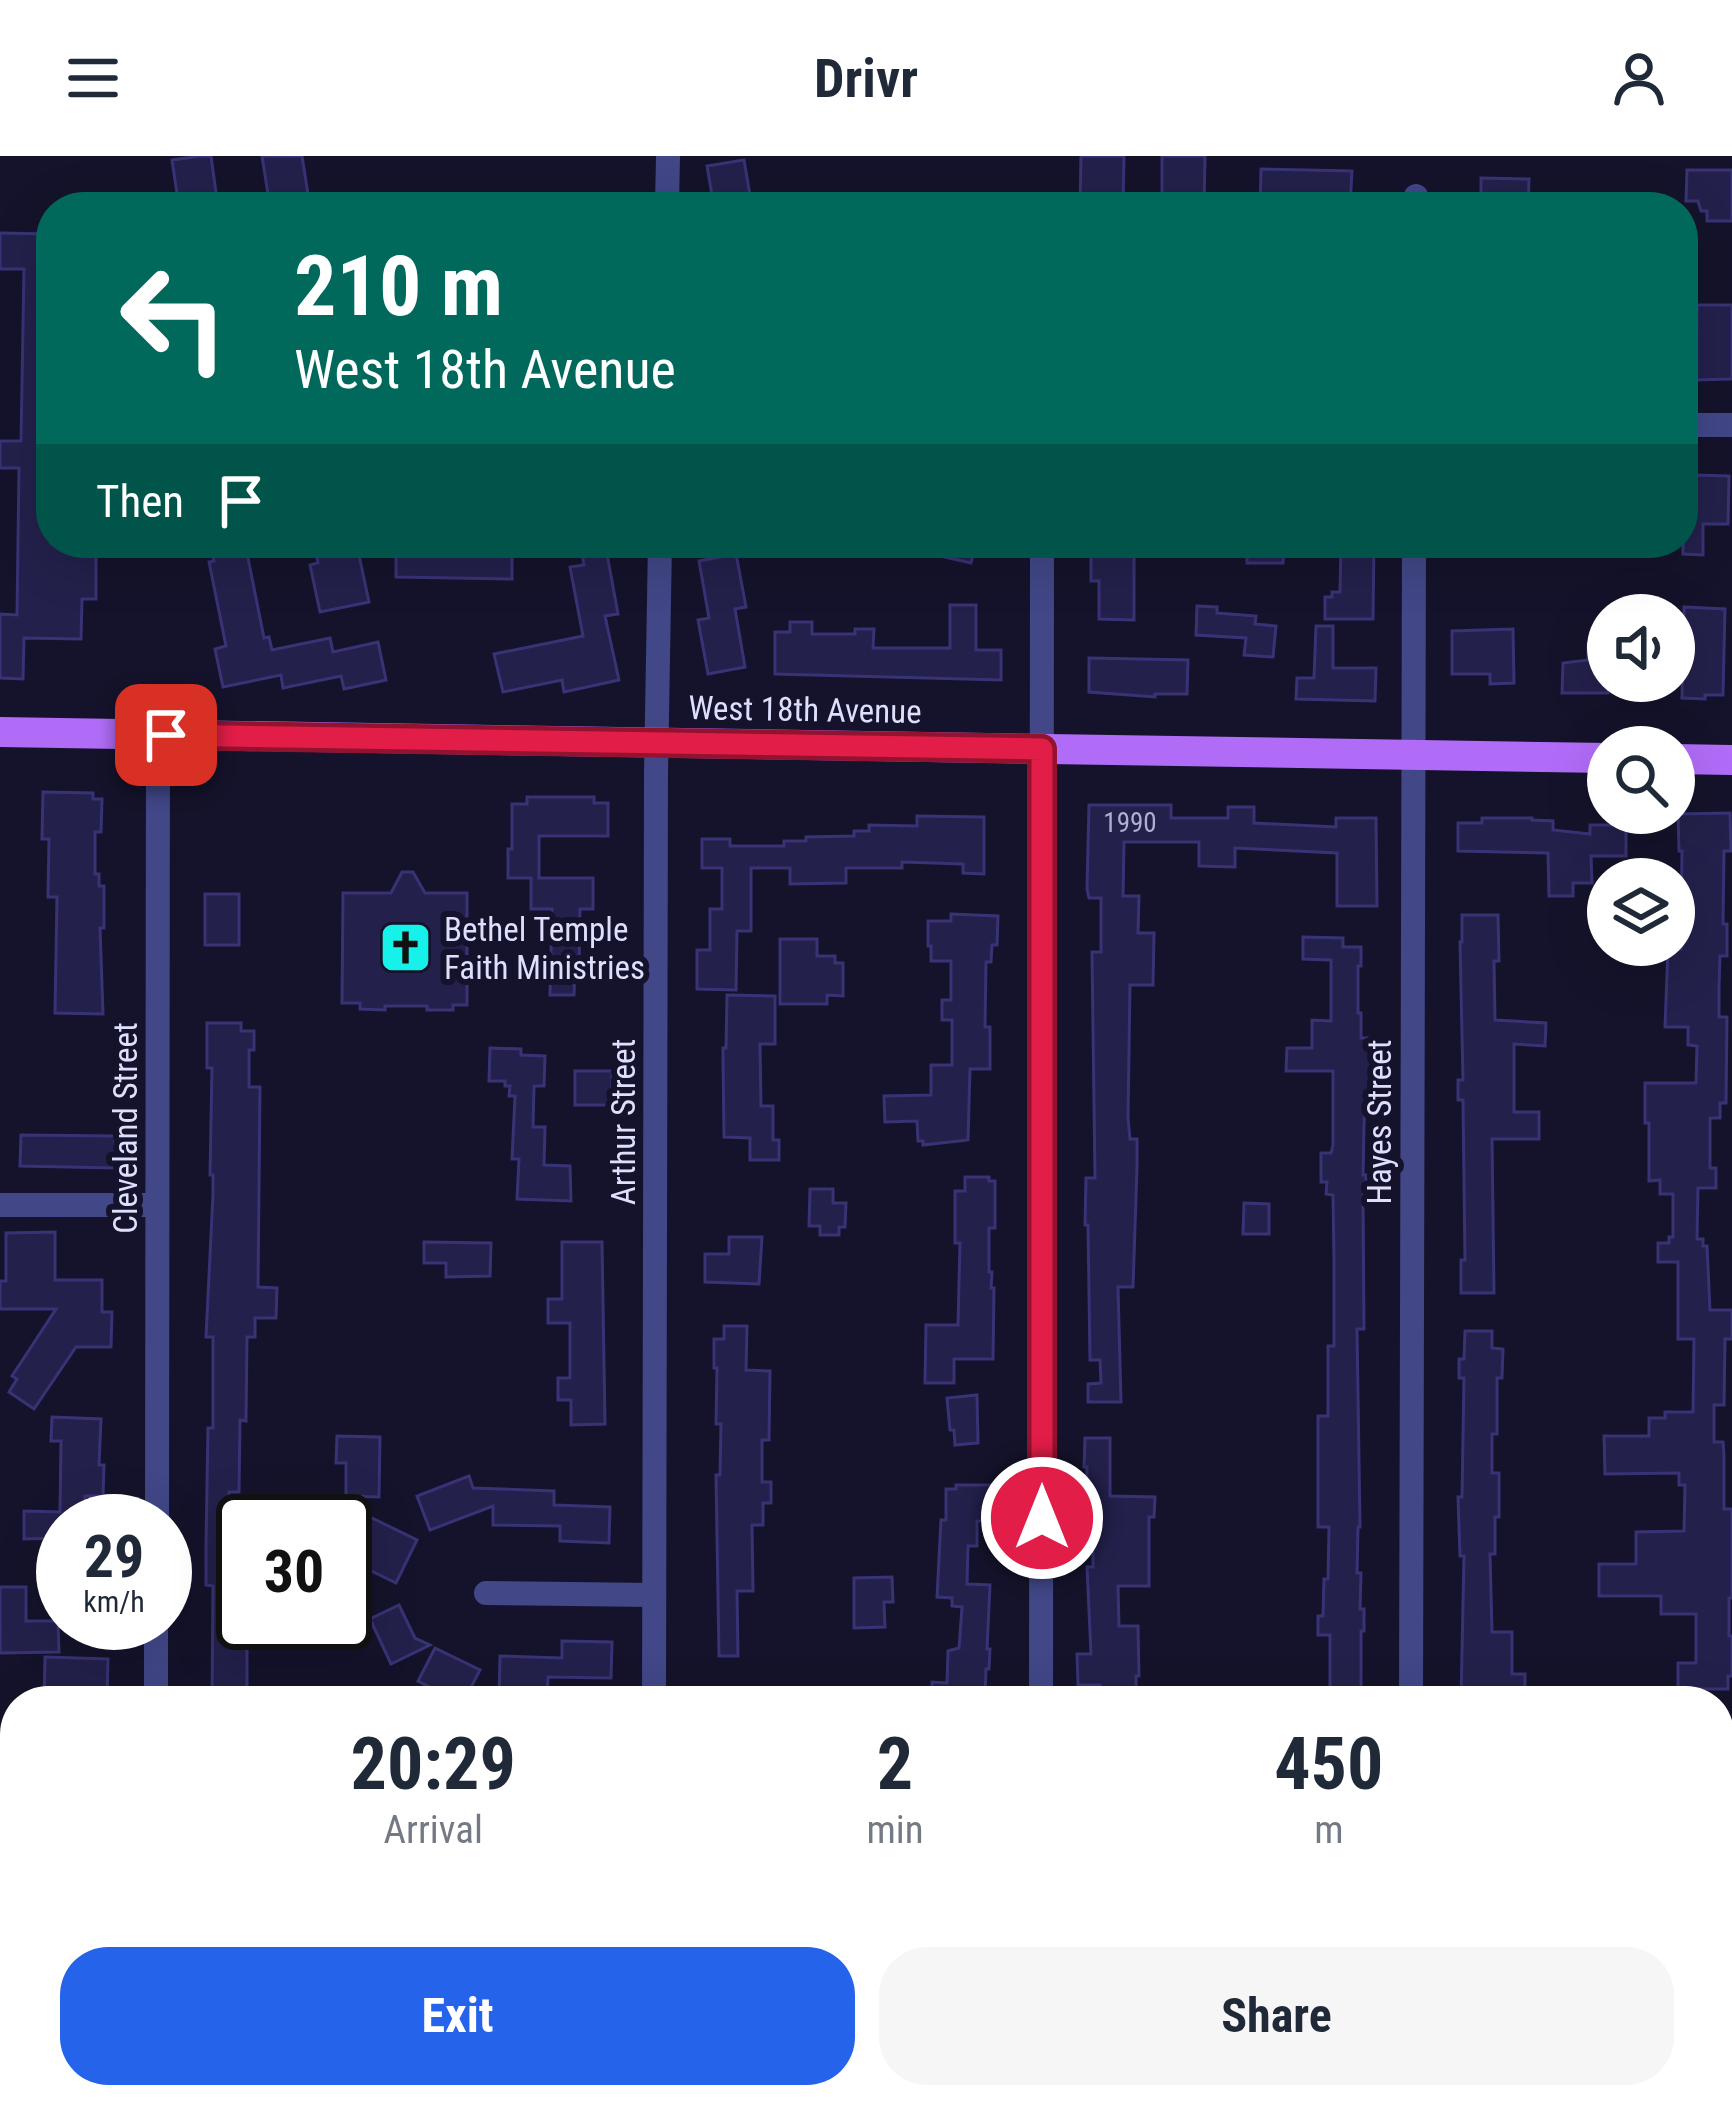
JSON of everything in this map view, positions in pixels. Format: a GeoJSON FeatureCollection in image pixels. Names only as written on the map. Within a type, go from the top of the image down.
{"type":"FeatureCollection","features":[{"type":"Feature","properties":{"kind":"main road","name":"West 18th Avenue"},"geometry":{"type":"LineString","coordinates":[[0,731],[1587,758]]}},
{"type":"Feature","properties":{"kind":"main road"},"geometry":{"type":"LineString","coordinates":[[1695,759],[1732,760]]}},
{"type":"Feature","properties":{"kind":"street"},"geometry":{"type":"LineString","coordinates":[[667,192],[668,156]]}},
{"type":"Feature","properties":{"kind":"street"},"geometry":{"type":"LineString","coordinates":[[1698,425],[1732,425]]}},
{"type":"Feature","properties":{"kind":"street","name":"Arthur Street"},"geometry":{"type":"LineString","coordinates":[[655,1686],[660,558]]}},
{"type":"Feature","properties":{"kind":"street"},"geometry":{"type":"LineString","coordinates":[[1041,1686],[1042,558]]}},
{"type":"Feature","properties":{"kind":"street","name":"Hayes Street"},"geometry":{"type":"LineString","coordinates":[[1412,1686],[1414,558]]}},
{"type":"Feature","properties":{"kind":"street","name":"Cleveland Street"},"geometry":{"type":"LineString","coordinates":[[157,1494],[158,735]]}},
{"type":"Feature","properties":{"kind":"street"},"geometry":{"type":"LineString","coordinates":[[0,1204],[158,1204]]}},
{"type":"Feature","properties":{"kind":"street"},"geometry":{"type":"LineString","coordinates":[[486,1593],[655,1595]]}},
{"type":"Feature","properties":{"kind":"street"},"geometry":{"type":"LineString","coordinates":[[156,1650],[156,1686]]}},
{"type":"Feature","properties":{"kind":"building"},"geometry":{"type":"Polygon","coordinates":[[[211,156],[216,192],[177,192],[172,160],[211,156]]]}},
{"type":"Feature","properties":{"kind":"building"},"geometry":{"type":"Polygon","coordinates":[[[262,156],[302,156],[308,192],[268,192],[262,156]]]}},
{"type":"Feature","properties":{"kind":"building"},"geometry":{"type":"Polygon","coordinates":[[[1081,156],[1124,156],[1123,192],[1080,192],[1081,156]]]}},
{"type":"Feature","properties":{"kind":"building"},"geometry":{"type":"Polygon","coordinates":[[[1162,156],[1205,156],[1204,192],[1162,192],[1162,156]]]}},
{"type":"Feature","properties":{"kind":"building"},"geometry":{"type":"Polygon","coordinates":[[[744,160],[749,192],[711,192],[707,166],[744,160]]]}},
{"type":"Feature","properties":{"kind":"building"},"geometry":{"type":"Polygon","coordinates":[[[1261,169],[1352,171],[1351,192],[1260,192],[1261,169]]]}},
{"type":"Feature","properties":{"kind":"building"},"geometry":{"type":"Polygon","coordinates":[[[1687,170],[1732,170],[1732,221],[1707,221],[1698,192],[1686,192],[1687,170]]]}},
{"type":"Feature","properties":{"kind":"building"},"geometry":{"type":"Polygon","coordinates":[[[1481,178],[1529,179],[1529,192],[1481,192],[1481,178]]]}},
{"type":"Feature","properties":{"kind":"building"},"geometry":{"type":"Polygon","coordinates":[[[0,233],[36,234],[36,558],[96,558],[96,599],[82,599],[81,639],[24,638],[23,679],[0,678],[0,614],[17,615],[19,468],[0,468],[0,441],[21,441],[24,269],[0,269],[0,233]]]}},
{"type":"Feature","properties":{"kind":"building"},"geometry":{"type":"Polygon","coordinates":[[[1698,305],[1732,305],[1732,379],[1698,380],[1698,305]]]}},
{"type":"Feature","properties":{"kind":"building"},"geometry":{"type":"Polygon","coordinates":[[[1698,475],[1729,476],[1728,524],[1703,524],[1703,555],[1698,555],[1698,475]]]}},
{"type":"Feature","properties":{"kind":"building"},"geometry":{"type":"Polygon","coordinates":[[[248,558],[264,638],[269,637],[272,650],[330,638],[333,652],[378,642],[386,680],[344,689],[341,676],[283,688],[281,675],[223,687],[215,649],[226,646],[209,562],[248,558]]]}},
{"type":"Feature","properties":{"kind":"building"},"geometry":{"type":"Polygon","coordinates":[[[317,558],[360,558],[369,602],[320,612],[310,565],[318,563],[317,558]]]}},
{"type":"Feature","properties":{"kind":"building"},"geometry":{"type":"Polygon","coordinates":[[[396,558],[512,558],[512,579],[396,577],[396,558]]]}},
{"type":"Feature","properties":{"kind":"building"},"geometry":{"type":"Polygon","coordinates":[[[583,558],[608,558],[618,614],[605,616],[619,680],[564,692],[562,680],[503,692],[494,654],[583,636],[570,567],[584,565],[583,558]]]}},
{"type":"Feature","properties":{"kind":"building"},"geometry":{"type":"Polygon","coordinates":[[[737,558],[746,607],[735,609],[745,667],[708,674],[698,620],[709,618],[699,561],[737,558]]]}},
{"type":"Feature","properties":{"kind":"building"},"geometry":{"type":"Polygon","coordinates":[[[1091,558],[1134,558],[1134,620],[1099,619],[1099,581],[1091,581],[1091,558]]]}},
{"type":"Feature","properties":{"kind":"building"},"geometry":{"type":"Polygon","coordinates":[[[1247,558],[1283,558],[1283,563],[1247,563],[1247,558]]]}},
{"type":"Feature","properties":{"kind":"building"},"geometry":{"type":"Polygon","coordinates":[[[1341,558],[1374,558],[1373,619],[1325,619],[1325,597],[1340,592],[1341,558]]]}},
{"type":"Feature","properties":{"kind":"building"},"geometry":{"type":"Polygon","coordinates":[[[950,605],[976,605],[976,650],[1001,650],[1001,680],[775,674],[775,632],[790,632],[790,622],[812,622],[812,634],[874,629],[873,648],[950,648],[950,605]]]}},
{"type":"Feature","properties":{"kind":"building"},"geometry":{"type":"Polygon","coordinates":[[[1197,606],[1256,616],[1255,624],[1276,626],[1273,657],[1244,655],[1246,638],[1196,635],[1197,606]]]}},
{"type":"Feature","properties":{"kind":"building"},"geometry":{"type":"Polygon","coordinates":[[[1695,608],[1725,609],[1723,695],[1705,695],[1705,699],[1695,699],[1695,608]]]}},
{"type":"Feature","properties":{"kind":"building"},"geometry":{"type":"Polygon","coordinates":[[[1316,626],[1333,626],[1333,668],[1376,668],[1375,701],[1296,699],[1297,678],[1314,678],[1316,626]]]}},
{"type":"Feature","properties":{"kind":"building"},"geometry":{"type":"Polygon","coordinates":[[[1513,629],[1514,683],[1490,684],[1490,674],[1452,674],[1452,631],[1513,629]]]}},
{"type":"Feature","properties":{"kind":"building"},"geometry":{"type":"Polygon","coordinates":[[[1089,658],[1188,660],[1187,694],[1155,697],[1089,692],[1089,658]]]}},
{"type":"Feature","properties":{"kind":"building"},"geometry":{"type":"Polygon","coordinates":[[[1587,660],[1587,693],[1562,693],[1563,663],[1587,660]]]}},
{"type":"Feature","properties":{"kind":"building"},"geometry":{"type":"Polygon","coordinates":[[[43,792],[93,793],[93,799],[102,799],[101,832],[95,832],[95,874],[99,874],[99,886],[104,886],[104,928],[100,928],[103,1014],[55,1013],[57,897],[48,897],[49,839],[42,839],[43,792]]]}},
{"type":"Feature","properties":{"kind":"building"},"geometry":{"type":"Polygon","coordinates":[[[527,797],[594,797],[594,803],[608,803],[608,836],[539,836],[539,878],[593,878],[593,909],[580,909],[574,995],[550,995],[552,909],[531,909],[531,878],[508,878],[512,804],[527,804],[527,797]]]}},
{"type":"Feature","properties":{"kind":"building"},"geometry":{"type":"Polygon","coordinates":[[[1089,805],[1171,805],[1171,818],[1228,818],[1228,807],[1254,807],[1254,823],[1336,827],[1336,818],[1376,818],[1377,906],[1337,906],[1337,853],[1235,848],[1235,867],[1199,866],[1199,842],[1124,842],[1123,896],[1139,896],[1138,933],[1154,933],[1153,985],[1130,985],[1128,1118],[1130,1139],[1137,1139],[1137,1167],[1133,1287],[1118,1287],[1121,1402],[1088,1402],[1088,1384],[1101,1383],[1100,1360],[1090,1360],[1085,1225],[1086,1178],[1095,1178],[1092,952],[1101,952],[1101,898],[1089,898],[1087,889],[1089,805]]]}},
{"type":"Feature","properties":{"kind":"building"},"geometry":{"type":"Polygon","coordinates":[[[1730,813],[1731,851],[1724,851],[1727,956],[1720,956],[1719,987],[1719,1017],[1727,1017],[1726,1103],[1720,1103],[1720,1118],[1710,1118],[1710,1168],[1716,1168],[1716,1188],[1698,1188],[1697,1239],[1707,1246],[1710,1310],[1732,1310],[1732,1339],[1725,1339],[1724,1405],[1714,1405],[1714,1442],[1723,1442],[1724,1509],[1732,1509],[1732,1676],[1728,1676],[1728,1686],[1678,1686],[1678,1663],[1696,1663],[1696,1614],[1661,1614],[1661,1596],[1599,1596],[1599,1564],[1636,1564],[1636,1532],[1684,1531],[1685,1485],[1679,1485],[1679,1473],[1605,1474],[1604,1436],[1649,1436],[1649,1418],[1665,1418],[1665,1412],[1693,1412],[1694,1339],[1678,1339],[1678,1262],[1658,1262],[1658,1243],[1669,1243],[1673,1237],[1673,1194],[1660,1194],[1660,1180],[1649,1181],[1649,1123],[1645,1123],[1645,1083],[1696,1083],[1697,1046],[1688,1045],[1688,1027],[1665,1027],[1667,966],[1695,966],[1695,858],[1682,858],[1679,834],[1695,834],[1695,814],[1730,813]]]}},
{"type":"Feature","properties":{"kind":"building"},"geometry":{"type":"Polygon","coordinates":[[[917,816],[984,817],[984,874],[963,873],[963,864],[902,862],[902,868],[846,868],[846,883],[790,884],[790,868],[751,868],[751,931],[737,931],[736,990],[697,989],[697,950],[710,950],[710,909],[722,909],[722,868],[702,868],[702,839],[730,839],[730,846],[784,846],[784,841],[806,841],[806,837],[854,836],[854,831],[869,831],[869,825],[917,826],[917,816]]]}},
{"type":"Feature","properties":{"kind":"building"},"geometry":{"type":"Polygon","coordinates":[[[1482,818],[1532,818],[1553,821],[1553,830],[1626,834],[1626,856],[1587,858],[1587,883],[1573,883],[1573,896],[1549,896],[1548,853],[1458,851],[1458,823],[1482,823],[1482,818]]]}},
{"type":"Feature","properties":{"kind":"building","name":"Bethel Temple Faith Ministries"},"geometry":{"type":"Polygon","coordinates":[[[402,872],[413,872],[425,893],[467,893],[467,1005],[453,1005],[453,1010],[385,1006],[385,1010],[342,1003],[343,893],[391,893],[402,872]]]}},
{"type":"Feature","properties":{"kind":"building"},"geometry":{"type":"Polygon","coordinates":[[[205,894],[239,894],[239,945],[205,945],[205,894]]]}},
{"type":"Feature","properties":{"kind":"building"},"geometry":{"type":"Polygon","coordinates":[[[951,914],[998,916],[997,945],[992,945],[991,962],[986,962],[990,1069],[970,1069],[968,1140],[923,1145],[918,1141],[917,1121],[885,1122],[884,1096],[931,1095],[931,1065],[952,1065],[952,1020],[942,1020],[942,1000],[951,1000],[951,961],[931,961],[928,946],[928,921],[951,921],[951,914]]]}},
{"type":"Feature","properties":{"kind":"building"},"geometry":{"type":"Polygon","coordinates":[[[1462,915],[1498,915],[1495,1020],[1546,1023],[1545,1046],[1514,1044],[1514,1112],[1539,1112],[1539,1139],[1492,1139],[1494,1293],[1461,1293],[1461,1260],[1465,1260],[1463,1100],[1458,1100],[1458,1080],[1463,1080],[1462,915]]]}},
{"type":"Feature","properties":{"kind":"building"},"geometry":{"type":"Polygon","coordinates":[[[1303,937],[1343,938],[1343,947],[1361,947],[1358,1013],[1361,1038],[1371,1038],[1371,1100],[1365,1100],[1364,1126],[1364,1329],[1357,1329],[1357,1573],[1361,1573],[1360,1609],[1364,1609],[1361,1686],[1330,1686],[1330,1635],[1318,1635],[1324,1579],[1328,1579],[1329,1527],[1318,1527],[1318,1416],[1328,1416],[1328,1346],[1334,1346],[1333,1195],[1326,1194],[1327,1182],[1321,1182],[1321,1153],[1331,1153],[1333,1145],[1333,1071],[1286,1071],[1287,1048],[1312,1048],[1312,1020],[1331,1021],[1331,960],[1303,959],[1303,937]]]}},
{"type":"Feature","properties":{"kind":"building"},"geometry":{"type":"Polygon","coordinates":[[[780,939],[817,939],[817,956],[835,956],[835,963],[843,963],[843,996],[827,995],[827,1004],[780,1004],[780,939]]]}},
{"type":"Feature","properties":{"kind":"building"},"geometry":{"type":"Polygon","coordinates":[[[727,995],[775,996],[775,1044],[760,1044],[761,1106],[773,1106],[773,1140],[779,1140],[779,1160],[750,1160],[750,1138],[724,1137],[727,995]]]}},
{"type":"Feature","properties":{"kind":"building"},"geometry":{"type":"Polygon","coordinates":[[[207,1023],[241,1023],[241,1031],[254,1031],[249,1087],[260,1087],[258,1287],[277,1288],[276,1318],[255,1318],[255,1337],[247,1337],[239,1492],[216,1494],[216,1650],[247,1650],[247,1686],[212,1686],[213,1586],[206,1585],[208,1428],[213,1428],[213,1337],[206,1337],[213,1195],[212,1068],[207,1068],[207,1023]]]}},
{"type":"Feature","properties":{"kind":"building"},"geometry":{"type":"Polygon","coordinates":[[[490,1048],[545,1056],[544,1086],[534,1086],[533,1127],[545,1127],[544,1165],[570,1166],[571,1201],[517,1199],[519,1159],[512,1159],[515,1096],[509,1096],[505,1081],[489,1081],[490,1048]]]}},
{"type":"Feature","properties":{"kind":"building"},"geometry":{"type":"Polygon","coordinates":[[[575,1071],[612,1071],[612,1105],[575,1105],[575,1071]]]}},
{"type":"Feature","properties":{"kind":"building"},"geometry":{"type":"Polygon","coordinates":[[[21,1135],[115,1136],[114,1168],[20,1166],[21,1135]]]}},
{"type":"Feature","properties":{"kind":"building"},"geometry":{"type":"Polygon","coordinates":[[[965,1177],[995,1181],[995,1228],[989,1228],[993,1359],[954,1359],[954,1383],[925,1383],[926,1325],[958,1325],[960,1243],[955,1243],[955,1191],[965,1191],[965,1177]]]}},
{"type":"Feature","properties":{"kind":"building"},"geometry":{"type":"Polygon","coordinates":[[[810,1189],[833,1189],[833,1203],[846,1203],[845,1227],[839,1227],[839,1235],[820,1235],[820,1226],[809,1226],[810,1189]]]}},
{"type":"Feature","properties":{"kind":"building"},"geometry":{"type":"Polygon","coordinates":[[[1244,1203],[1269,1204],[1269,1234],[1243,1234],[1244,1203]]]}},
{"type":"Feature","properties":{"kind":"building"},"geometry":{"type":"Polygon","coordinates":[[[55,1232],[55,1280],[102,1280],[102,1312],[112,1312],[111,1347],[76,1347],[34,1409],[9,1392],[17,1379],[12,1376],[56,1309],[0,1309],[0,1281],[6,1281],[6,1233],[55,1232]]]}},
{"type":"Feature","properties":{"kind":"building"},"geometry":{"type":"Polygon","coordinates":[[[729,1237],[762,1237],[759,1284],[705,1282],[705,1254],[729,1254],[729,1237]]]}},
{"type":"Feature","properties":{"kind":"building"},"geometry":{"type":"Polygon","coordinates":[[[424,1242],[491,1243],[490,1276],[446,1277],[446,1263],[424,1263],[424,1242]]]}},
{"type":"Feature","properties":{"kind":"building"},"geometry":{"type":"Polygon","coordinates":[[[562,1242],[602,1242],[605,1424],[571,1425],[571,1400],[558,1400],[558,1378],[570,1378],[570,1323],[548,1323],[548,1299],[562,1299],[562,1242]]]}},
{"type":"Feature","properties":{"kind":"building"},"geometry":{"type":"Polygon","coordinates":[[[724,1326],[747,1326],[746,1370],[770,1371],[769,1440],[762,1440],[762,1482],[771,1482],[771,1503],[763,1503],[763,1525],[752,1525],[753,1591],[737,1591],[738,1656],[719,1656],[716,1475],[720,1475],[721,1424],[716,1424],[714,1339],[724,1339],[724,1326]]]}},
{"type":"Feature","properties":{"kind":"building"},"geometry":{"type":"Polygon","coordinates":[[[1465,1331],[1492,1331],[1492,1348],[1503,1349],[1502,1378],[1497,1378],[1497,1434],[1492,1434],[1492,1473],[1499,1473],[1499,1517],[1495,1517],[1495,1554],[1490,1554],[1492,1632],[1512,1632],[1512,1674],[1525,1674],[1525,1686],[1461,1686],[1464,1556],[1460,1556],[1458,1497],[1462,1497],[1464,1378],[1459,1378],[1459,1359],[1464,1359],[1465,1331]]]}},
{"type":"Feature","properties":{"kind":"building"},"geometry":{"type":"Polygon","coordinates":[[[977,1395],[978,1443],[955,1445],[947,1398],[977,1395]]]}},
{"type":"Feature","properties":{"kind":"building"},"geometry":{"type":"Polygon","coordinates":[[[52,1417],[101,1419],[103,1494],[60,1494],[61,1441],[51,1441],[52,1417]]]}},
{"type":"Feature","properties":{"kind":"building"},"geometry":{"type":"Polygon","coordinates":[[[337,1436],[380,1437],[379,1497],[346,1494],[346,1463],[336,1463],[337,1436]]]}},
{"type":"Feature","properties":{"kind":"building"},"geometry":{"type":"Polygon","coordinates":[[[1085,1438],[1110,1438],[1110,1496],[1155,1497],[1154,1517],[1149,1517],[1149,1586],[1118,1586],[1119,1626],[1138,1626],[1136,1686],[1078,1685],[1077,1654],[1091,1654],[1087,1567],[1093,1567],[1093,1520],[1085,1520],[1085,1438]]]}},
{"type":"Feature","properties":{"kind":"building"},"geometry":{"type":"Polygon","coordinates":[[[469,1476],[473,1488],[554,1491],[554,1505],[610,1507],[609,1543],[560,1541],[560,1526],[493,1525],[493,1506],[430,1530],[417,1496],[469,1476]]]}},
{"type":"Feature","properties":{"kind":"building"},"geometry":{"type":"Polygon","coordinates":[[[956,1485],[999,1485],[998,1521],[977,1521],[977,1546],[968,1546],[967,1584],[990,1585],[985,1686],[932,1686],[932,1682],[947,1683],[948,1651],[959,1648],[962,1607],[952,1606],[952,1598],[937,1597],[946,1489],[956,1489],[956,1485]]]}},
{"type":"Feature","properties":{"kind":"building"},"geometry":{"type":"Polygon","coordinates":[[[24,1511],[36,1511],[36,1539],[24,1539],[24,1511]]]}},
{"type":"Feature","properties":{"kind":"building"},"geometry":{"type":"Polygon","coordinates":[[[372,1518],[417,1540],[396,1583],[372,1571],[372,1518]]]}},
{"type":"Feature","properties":{"kind":"building"},"geometry":{"type":"Polygon","coordinates":[[[892,1577],[893,1602],[884,1602],[885,1627],[854,1628],[854,1578],[892,1577]]]}},
{"type":"Feature","properties":{"kind":"building"},"geometry":{"type":"Polygon","coordinates":[[[0,1587],[26,1587],[26,1621],[36,1621],[36,1650],[59,1652],[0,1653],[0,1587]]]}},
{"type":"Feature","properties":{"kind":"building"},"geometry":{"type":"Polygon","coordinates":[[[399,1605],[415,1638],[430,1645],[391,1664],[372,1618],[399,1605]]]}},
{"type":"Feature","properties":{"kind":"building"},"geometry":{"type":"Polygon","coordinates":[[[562,1641],[612,1642],[611,1678],[548,1677],[548,1686],[499,1686],[500,1656],[562,1658],[562,1641]]]}},
{"type":"Feature","properties":{"kind":"building"},"geometry":{"type":"Polygon","coordinates":[[[435,1648],[480,1670],[472,1686],[428,1686],[418,1681],[435,1648]]]}},
{"type":"Feature","properties":{"kind":"building"},"geometry":{"type":"Polygon","coordinates":[[[45,1657],[108,1659],[107,1686],[44,1686],[45,1657]]]}},
{"type":"Feature","properties":{"kind":"place","name":"Bethel Temple Faith Ministries"},"geometry":{"type":"Point","coordinates":[405,948]}},
{"type":"Feature","properties":{"kind":"route"},"geometry":{"type":"LineString","coordinates":[[166,735],[1042,749],[1042,1518]]}}]}
